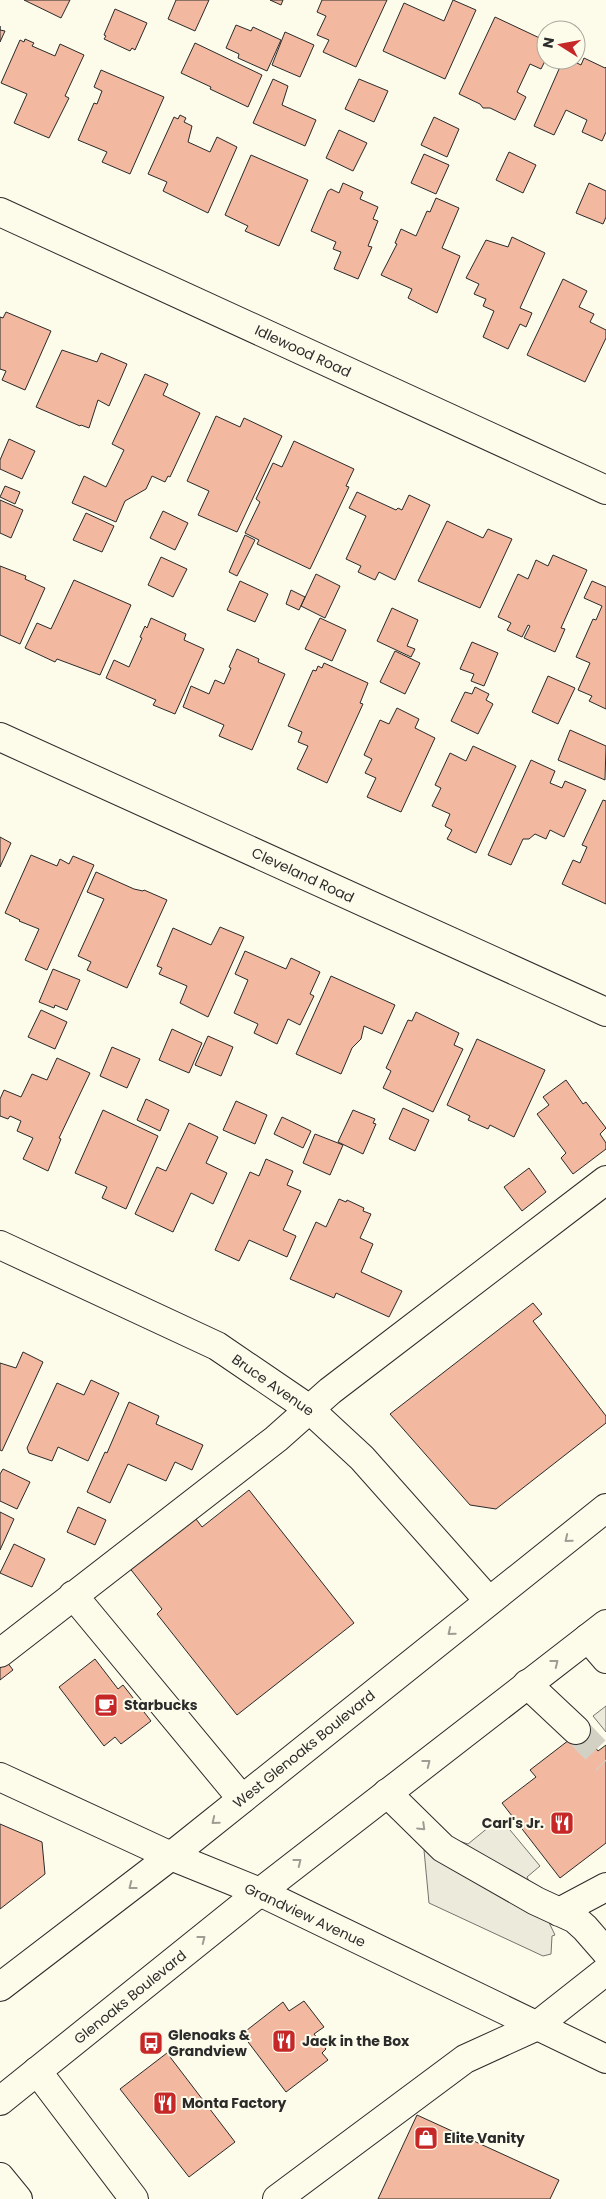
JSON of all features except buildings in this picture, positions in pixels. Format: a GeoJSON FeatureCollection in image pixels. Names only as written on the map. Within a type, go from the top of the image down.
{"type":"FeatureCollection","features":[{"type":"Feature","properties":{"kind":"street","name":"Idlewood Road"},"geometry":{"type":"LineString","coordinates":[[0,212],[606,490]]}},
{"type":"Feature","properties":{"kind":"street","name":"Cleveland Road"},"geometry":{"type":"LineString","coordinates":[[0,737],[606,1012]]}},
{"type":"Feature","properties":{"kind":"street"},"geometry":{"type":"LineString","coordinates":[[0,1653],[73,1594],[276,1439],[308,1408],[606,1180]]}},
{"type":"Feature","properties":{"kind":"street","name":"Bruce Avenue"},"geometry":{"type":"LineString","coordinates":[[0,1244],[217,1346],[308,1408],[362,1458],[490,1602]]}},
{"type":"Feature","properties":{"kind":"street","name":"West Glenoaks Boulevard"},"geometry":{"type":"LineString","coordinates":[[0,1987],[171,1856],[606,1508]]}},
{"type":"Feature","properties":{"kind":"street"},"geometry":{"type":"LineString","coordinates":[[73,1594],[242,1799]]}},
{"type":"Feature","properties":{"kind":"street"},"geometry":{"type":"LineString","coordinates":[[260,1892],[597,1631],[606,1659]]}},
{"type":"Feature","properties":{"kind":"street"},"geometry":{"type":"LineString","coordinates":[[527,1684],[576,1730]]}},
{"type":"Feature","properties":{"kind":"street","name":"Grandview Avenue"},"geometry":{"type":"LineString","coordinates":[[0,1777],[171,1856],[260,1892],[535,2027],[606,2059]]}},
{"type":"Feature","properties":{"kind":"street"},"geometry":{"type":"LineString","coordinates":[[387,1793],[443,1848],[536,1902],[575,1919],[606,1952]]}},
{"type":"Feature","properties":{"kind":"street"},"geometry":{"type":"LineString","coordinates":[[559,1912],[606,1888]]}},
{"type":"Feature","properties":{"kind":"street","name":"Glenoaks Boulevard"},"geometry":{"type":"LineString","coordinates":[[0,2101],[260,1892]]}},
{"type":"Feature","properties":{"kind":"street"},"geometry":{"type":"LineString","coordinates":[[277,2199],[465,2059],[535,2027],[606,1971]]}},
{"type":"Feature","properties":{"kind":"street"},"geometry":{"type":"LineString","coordinates":[[37,2071],[134,2199]]}},
{"type":"Feature","properties":{"kind":"street"},"geometry":{"type":"LineString","coordinates":[[0,2177],[18,2199]]}},
{"type":"Feature","properties":{"kind":"shaded area"},"geometry":{"type":"Polygon","coordinates":[[[606,1706],[606,1732],[593,1716],[606,1706]]]}},
{"type":"Feature","properties":{"kind":"shaded area"},"geometry":{"type":"Polygon","coordinates":[[[500,1818],[540,1866],[527,1877],[555,1935],[552,1936],[551,1954],[543,1956],[429,1903],[424,1850],[441,1835],[468,1844],[500,1818]]]}},
{"type":"Feature","properties":{"kind":"tunnel"},"geometry":{"type":"LineString","coordinates":[[576,1730],[606,1761]]}},
{"type":"Feature","properties":{"kind":"place","name":"Starbucks"},"geometry":{"type":"Point","coordinates":[106,1705]}},
{"type":"Feature","properties":{"kind":"place","name":"Carl's Jr."},"geometry":{"type":"Point","coordinates":[562,1823]}},
{"type":"Feature","properties":{"kind":"place","name":"Jack in the Box"},"geometry":{"type":"Point","coordinates":[284,2041]}},
{"type":"Feature","properties":{"kind":"place","name":"Glenoaks & Grandview"},"geometry":{"type":"Point","coordinates":[151,2043]}},
{"type":"Feature","properties":{"kind":"place","name":"Monta Factory"},"geometry":{"type":"Point","coordinates":[165,2103]}},
{"type":"Feature","properties":{"kind":"place","name":"Elite Vanity"},"geometry":{"type":"Point","coordinates":[426,2138]}}]}
